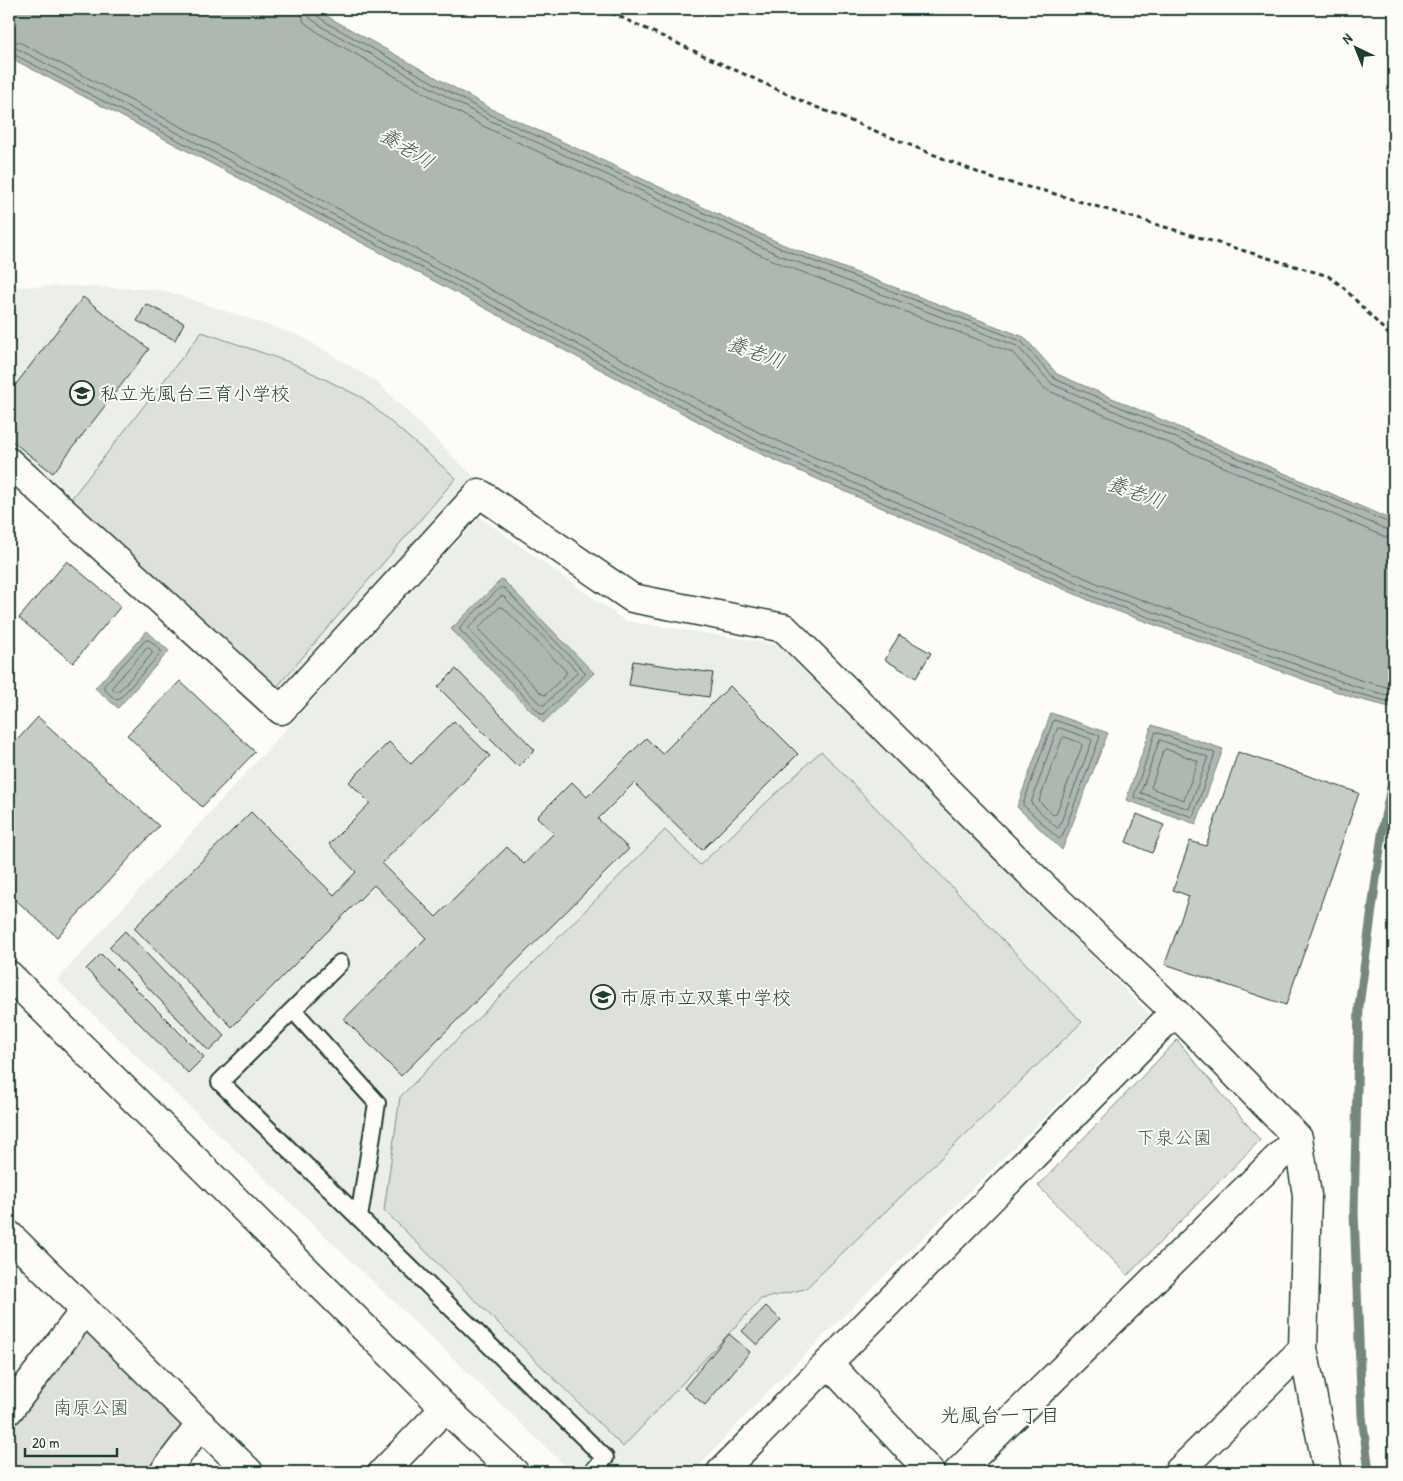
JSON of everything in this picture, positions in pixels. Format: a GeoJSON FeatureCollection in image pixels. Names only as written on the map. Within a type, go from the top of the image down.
{"type":"FeatureCollection","features":[{"type":"Feature","properties":{"kind":"street"},"geometry":{"type":"LineString","coordinates":[[9,462],[281,710],[479,493],[632,598],[784,628],[1051,894],[1175,1012],[1298,1138],[1306,1195],[1303,1349],[1328,1472]]}},
{"type":"Feature","properties":{"kind":"street"},"geometry":{"type":"LineString","coordinates":[[9,975],[445,1408],[514,1472]]}},
{"type":"Feature","properties":{"kind":"street"},"geometry":{"type":"LineString","coordinates":[[722,1472],[1175,1012]]}},
{"type":"Feature","properties":{"kind":"street"},"geometry":{"type":"LineString","coordinates":[[958,1472],[1298,1138]]}},
{"type":"Feature","properties":{"kind":"street"},"geometry":{"type":"LineString","coordinates":[[9,1236],[249,1472]]}},
{"type":"Feature","properties":{"kind":"street"},"geometry":{"type":"LineString","coordinates":[[9,1410],[85,1310]]}},
{"type":"Feature","properties":{"kind":"street"},"geometry":{"type":"LineString","coordinates":[[1178,1472],[1303,1349]]}},
{"type":"Feature","properties":{"kind":"street"},"geometry":{"type":"LineString","coordinates":[[828,1363],[930,1472]]}},
{"type":"Feature","properties":{"kind":"street"},"geometry":{"type":"LineString","coordinates":[[383,1472],[445,1408]]}},
{"type":"Feature","properties":{"kind":"street"},"geometry":{"type":"LineString","coordinates":[[164,1472],[201,1424]]}},
{"type":"Feature","properties":{"kind":"lane"},"geometry":{"type":"LineString","coordinates":[[340,963],[220,1082],[605,1458],[592,1472]]}},
{"type":"Feature","properties":{"kind":"lane"},"geometry":{"type":"LineString","coordinates":[[293,1010],[377,1103],[359,1218]]}},
{"type":"Feature","properties":{"kind":"path"},"geometry":{"type":"LineString","coordinates":[[602,9],[811,105],[994,179],[1045,191],[1328,276],[1342,286],[1394,340]]}},
{"type":"Feature","properties":{"kind":"shaded area"},"geometry":{"type":"Polygon","coordinates":[[[70,286],[163,290],[300,336],[377,382],[476,479],[280,699],[9,454],[9,287],[70,286]]]}},
{"type":"Feature","properties":{"kind":"shaded area","name":"市原市立双葉中学校"},"geometry":{"type":"Polygon","coordinates":[[[480,517],[625,621],[781,645],[1149,1014],[772,1387],[693,1472],[572,1472],[57,980],[480,517]]]}},
{"type":"Feature","properties":{"kind":"green space"},"geometry":{"type":"Polygon","coordinates":[[[202,332],[292,363],[363,398],[456,478],[277,687],[71,499],[202,332]]]}},
{"type":"Feature","properties":{"kind":"green space"},"geometry":{"type":"Polygon","coordinates":[[[821,751],[1082,1022],[805,1289],[761,1299],[623,1447],[384,1210],[400,1097],[665,830],[700,865],[821,751]]]}},
{"type":"Feature","properties":{"kind":"green space","name":"下泉公園"},"geometry":{"type":"Polygon","coordinates":[[[1177,1040],[1260,1140],[1128,1275],[1038,1186],[1177,1040]]]}},
{"type":"Feature","properties":{"kind":"green space","name":"南原公園"},"geometry":{"type":"Polygon","coordinates":[[[85,1310],[201,1424],[164,1472],[9,1472],[9,1410],[85,1310]]]}},
{"type":"Feature","properties":{"kind":"water","name":"養老川"},"geometry":{"type":"Polygon","coordinates":[[[9,9],[316,9],[492,109],[784,245],[1024,337],[1057,374],[1394,521],[1394,708],[1354,698],[1095,603],[750,449],[9,57],[9,9]]]}},
{"type":"Feature","properties":{"kind":"water"},"geometry":{"type":"Polygon","coordinates":[[[502,579],[594,673],[543,723],[451,629],[502,579]]]}},
{"type":"Feature","properties":{"kind":"water"},"geometry":{"type":"Polygon","coordinates":[[[147,631],[169,651],[118,708],[95,688],[147,631]]]}},
{"type":"Feature","properties":{"kind":"water"},"geometry":{"type":"Polygon","coordinates":[[[1051,713],[1108,733],[1062,850],[1017,807],[1051,713]]]}},
{"type":"Feature","properties":{"kind":"water"},"geometry":{"type":"Polygon","coordinates":[[[1152,725],[1223,749],[1196,824],[1126,800],[1152,725]]]}},
{"type":"Feature","properties":{"kind":"building"},"geometry":{"type":"Polygon","coordinates":[[[83,297],[149,349],[53,473],[9,439],[9,384],[13,388],[83,297]]]}},
{"type":"Feature","properties":{"kind":"building"},"geometry":{"type":"Polygon","coordinates":[[[146,304],[184,323],[175,340],[137,321],[146,304]]]}},
{"type":"Feature","properties":{"kind":"building"},"geometry":{"type":"Polygon","coordinates":[[[67,561],[121,606],[73,663],[19,618],[67,561]]]}},
{"type":"Feature","properties":{"kind":"building"},"geometry":{"type":"Polygon","coordinates":[[[899,635],[931,653],[916,678],[885,660],[899,635]]]}},
{"type":"Feature","properties":{"kind":"building"},"geometry":{"type":"Polygon","coordinates":[[[633,661],[713,673],[709,697],[629,685],[633,661]]]}},
{"type":"Feature","properties":{"kind":"building"},"geometry":{"type":"Polygon","coordinates":[[[456,669],[535,750],[518,767],[438,687],[456,669]]]}},
{"type":"Feature","properties":{"kind":"building"},"geometry":{"type":"Polygon","coordinates":[[[180,681],[255,752],[202,807],[127,735],[180,681]]]}},
{"type":"Feature","properties":{"kind":"building"},"geometry":{"type":"Polygon","coordinates":[[[730,686],[798,754],[702,850],[634,783],[598,819],[629,849],[401,1076],[344,1019],[426,938],[374,885],[232,1027],[134,928],[251,812],[334,895],[356,872],[329,844],[370,803],[349,782],[389,742],[411,764],[454,721],[490,756],[382,863],[436,917],[507,847],[524,864],[554,833],[537,817],[572,782],[587,797],[646,738],[662,754],[730,686]]]}},
{"type":"Feature","properties":{"kind":"building"},"geometry":{"type":"Polygon","coordinates":[[[38,717],[159,826],[57,937],[9,894],[9,749],[38,717]]]}},
{"type":"Feature","properties":{"kind":"building"},"geometry":{"type":"Polygon","coordinates":[[[1238,752],[1359,793],[1286,1005],[1165,964],[1189,896],[1173,890],[1190,841],[1206,846],[1238,752]]]}},
{"type":"Feature","properties":{"kind":"building"},"geometry":{"type":"Polygon","coordinates":[[[1137,814],[1164,825],[1152,853],[1126,842],[1137,814]]]}},
{"type":"Feature","properties":{"kind":"building"},"geometry":{"type":"Polygon","coordinates":[[[125,931],[225,1036],[209,1051],[109,947],[125,931]]]}},
{"type":"Feature","properties":{"kind":"building"},"geometry":{"type":"Polygon","coordinates":[[[101,954],[204,1057],[188,1073],[86,969],[101,954]]]}},
{"type":"Feature","properties":{"kind":"building"},"geometry":{"type":"Polygon","coordinates":[[[766,1306],[781,1320],[757,1345],[742,1331],[766,1306]]]}},
{"type":"Feature","properties":{"kind":"building"},"geometry":{"type":"Polygon","coordinates":[[[729,1334],[750,1352],[705,1405],[684,1388],[729,1334]]]}},
{"type":"Feature","properties":{"kind":"waterway"},"geometry":{"type":"LineString","coordinates":[[1369,1472],[1362,1416],[1354,1212],[1359,1006],[1383,827],[1394,772]]}},
{"type":"Feature","properties":{"kind":"place","name":"私立光風台三育小学校"},"geometry":{"type":"Point","coordinates":[82,393]}},
{"type":"Feature","properties":{"kind":"place","name":"市原市立双葉中学校"},"geometry":{"type":"Point","coordinates":[603,997]}},
{"type":"Feature","properties":{"kind":"district","name":"光風台一丁目"},"geometry":{"type":"Point","coordinates":[1000,1415]}}]}
